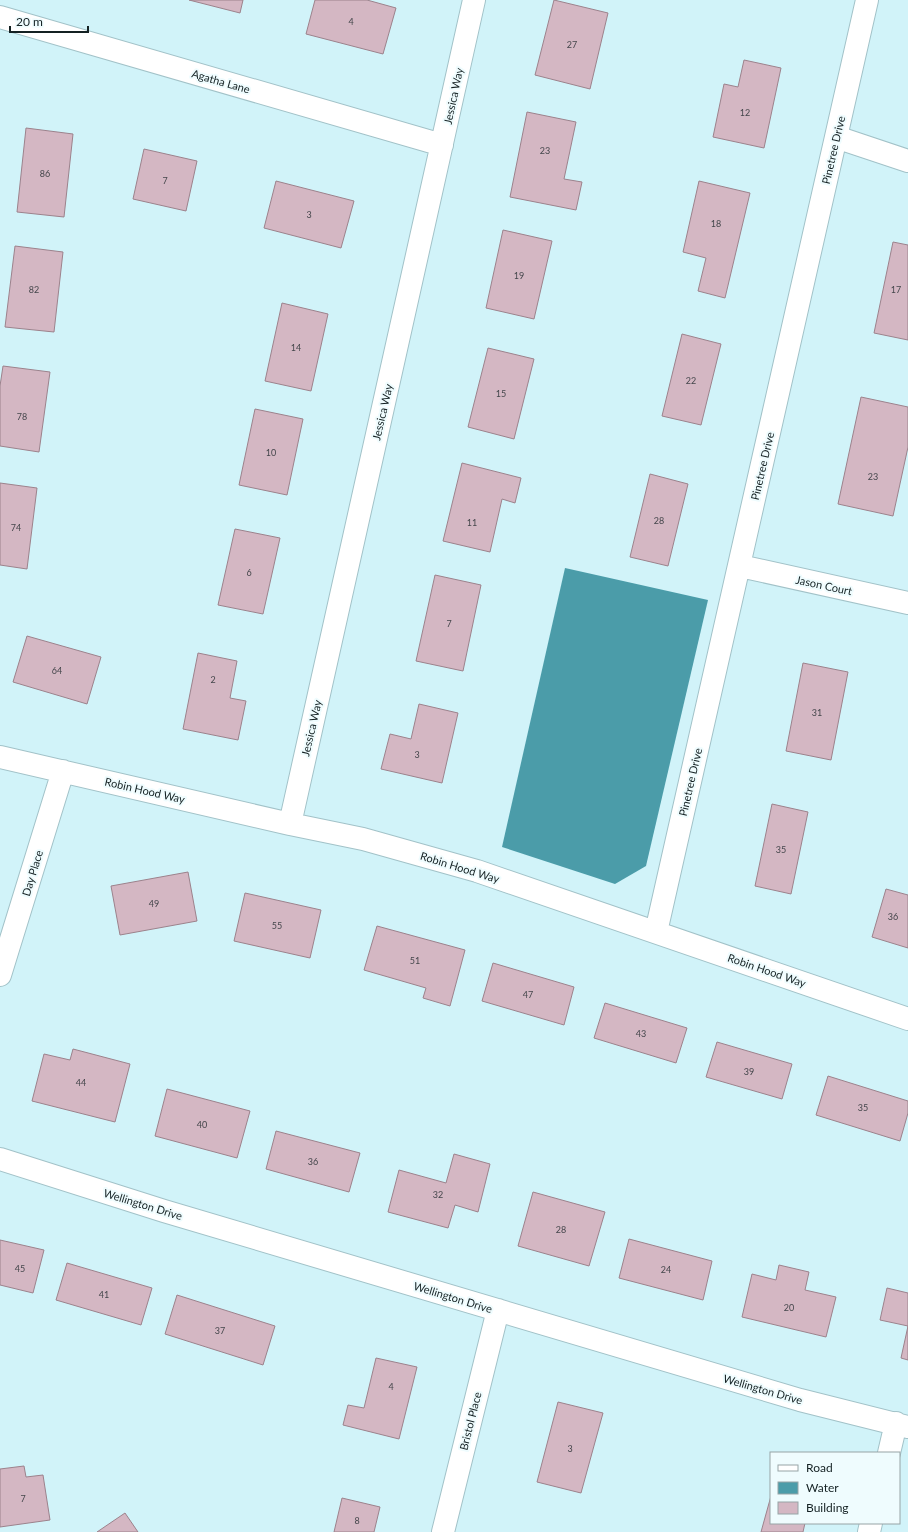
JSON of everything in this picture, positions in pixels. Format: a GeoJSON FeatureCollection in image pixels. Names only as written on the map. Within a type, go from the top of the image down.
{"type":"FeatureCollection","features":[{"type":"Feature","properties":{"kind":"street","name":"Jessica Way"},"geometry":{"type":"LineString","coordinates":[[290,824],[474,0]]}},
{"type":"Feature","properties":{"kind":"street","name":"Pinetree Drive"},"geometry":{"type":"LineString","coordinates":[[656,932],[867,0]]}},
{"type":"Feature","properties":{"kind":"street","name":"Agatha Lane"},"geometry":{"type":"LineString","coordinates":[[0,17],[442,145]]}},
{"type":"Feature","properties":{"kind":"street"},"geometry":{"type":"LineString","coordinates":[[836,137],[908,161]]}},
{"type":"Feature","properties":{"kind":"street","name":"Jason Court"},"geometry":{"type":"LineString","coordinates":[[740,566],[908,603]]}},
{"type":"Feature","properties":{"kind":"street","name":"Robin Hood Way"},"geometry":{"type":"LineString","coordinates":[[0,757],[290,824],[364,839],[477,871],[908,1019]]}},
{"type":"Feature","properties":{"kind":"street","name":"Day Place"},"geometry":{"type":"LineString","coordinates":[[0,975],[63,772]]}},
{"type":"Feature","properties":{"kind":"street","name":"Wellington Drive"},"geometry":{"type":"LineString","coordinates":[[0,1159],[164,1210],[800,1400],[902,1425]]}},
{"type":"Feature","properties":{"kind":"street","name":"Bristol Place"},"geometry":{"type":"LineString","coordinates":[[443,1532],[498,1310]]}},
{"type":"Feature","properties":{"kind":"street"},"geometry":{"type":"LineString","coordinates":[[888,1452],[902,1425]]}},
{"type":"Feature","properties":{"kind":"water"},"geometry":{"type":"Polygon","coordinates":[[[565,568],[708,600],[646,866],[615,884],[502,847],[565,568]]]}},
{"type":"Feature","properties":{"kind":"building"},"geometry":{"type":"Polygon","coordinates":[[[189,0],[243,0],[240,13],[189,0]]]}},
{"type":"Feature","properties":{"kind":"building"},"geometry":{"type":"Polygon","coordinates":[[[315,0],[367,0],[396,8],[383,54],[306,34],[315,0]]]}},
{"type":"Feature","properties":{"kind":"building"},"geometry":{"type":"Polygon","coordinates":[[[554,0],[608,13],[590,89],[535,75],[554,0]]]}},
{"type":"Feature","properties":{"kind":"building"},"geometry":{"type":"Polygon","coordinates":[[[744,60],[781,68],[764,148],[713,137],[724,84],[738,87],[744,60]]]}},
{"type":"Feature","properties":{"kind":"building"},"geometry":{"type":"Polygon","coordinates":[[[527,112],[576,122],[564,179],[582,182],[576,210],[510,197],[527,112]]]}},
{"type":"Feature","properties":{"kind":"building"},"geometry":{"type":"Polygon","coordinates":[[[26,128],[73,134],[64,217],[17,212],[26,128]]]}},
{"type":"Feature","properties":{"kind":"building"},"geometry":{"type":"Polygon","coordinates":[[[144,149],[197,161],[186,211],[133,199],[144,149]]]}},
{"type":"Feature","properties":{"kind":"building"},"geometry":{"type":"Polygon","coordinates":[[[276,181],[354,201],[341,248],[264,228],[276,181]]]}},
{"type":"Feature","properties":{"kind":"building"},"geometry":{"type":"Polygon","coordinates":[[[699,181],[750,193],[725,298],[698,291],[706,258],[683,252],[699,181]]]}},
{"type":"Feature","properties":{"kind":"building"},"geometry":{"type":"Polygon","coordinates":[[[503,230],[552,241],[534,319],[486,308],[503,230]]]}},
{"type":"Feature","properties":{"kind":"building"},"geometry":{"type":"Polygon","coordinates":[[[893,242],[908,245],[908,340],[874,333],[893,242]]]}},
{"type":"Feature","properties":{"kind":"building"},"geometry":{"type":"Polygon","coordinates":[[[15,246],[63,252],[54,332],[5,327],[15,246]]]}},
{"type":"Feature","properties":{"kind":"building"},"geometry":{"type":"Polygon","coordinates":[[[282,303],[328,314],[311,391],[265,381],[282,303]]]}},
{"type":"Feature","properties":{"kind":"building"},"geometry":{"type":"Polygon","coordinates":[[[682,334],[721,344],[701,425],[662,416],[682,334]]]}},
{"type":"Feature","properties":{"kind":"building"},"geometry":{"type":"Polygon","coordinates":[[[488,348],[534,359],[514,439],[468,427],[488,348]]]}},
{"type":"Feature","properties":{"kind":"building"},"geometry":{"type":"Polygon","coordinates":[[[3,366],[50,372],[39,452],[0,446],[0,386],[3,366]]]}},
{"type":"Feature","properties":{"kind":"building"},"geometry":{"type":"Polygon","coordinates":[[[861,397],[908,407],[908,447],[893,516],[838,504],[861,397]]]}},
{"type":"Feature","properties":{"kind":"building"},"geometry":{"type":"Polygon","coordinates":[[[255,409],[303,419],[287,495],[239,485],[255,409]]]}},
{"type":"Feature","properties":{"kind":"building"},"geometry":{"type":"Polygon","coordinates":[[[462,463],[521,478],[515,503],[502,499],[490,552],[443,541],[462,463]]]}},
{"type":"Feature","properties":{"kind":"building"},"geometry":{"type":"Polygon","coordinates":[[[650,474],[688,484],[668,566],[630,557],[650,474]]]}},
{"type":"Feature","properties":{"kind":"building"},"geometry":{"type":"Polygon","coordinates":[[[0,483],[37,488],[27,569],[0,565],[0,483]]]}},
{"type":"Feature","properties":{"kind":"building"},"geometry":{"type":"Polygon","coordinates":[[[235,529],[280,538],[263,614],[218,605],[235,529]]]}},
{"type":"Feature","properties":{"kind":"building"},"geometry":{"type":"Polygon","coordinates":[[[435,575],[481,585],[463,671],[416,661],[435,575]]]}},
{"type":"Feature","properties":{"kind":"building"},"geometry":{"type":"Polygon","coordinates":[[[27,636],[101,657],[87,704],[13,682],[27,636]]]}},
{"type":"Feature","properties":{"kind":"building"},"geometry":{"type":"Polygon","coordinates":[[[198,653],[237,661],[230,698],[246,701],[238,740],[183,729],[198,653]]]}},
{"type":"Feature","properties":{"kind":"building"},"geometry":{"type":"Polygon","coordinates":[[[803,663],[848,672],[831,760],[786,751],[803,663]]]}},
{"type":"Feature","properties":{"kind":"building"},"geometry":{"type":"Polygon","coordinates":[[[419,704],[458,713],[442,783],[381,769],[390,734],[411,739],[419,704]]]}},
{"type":"Feature","properties":{"kind":"building"},"geometry":{"type":"Polygon","coordinates":[[[772,804],[808,812],[791,894],[755,886],[772,804]]]}},
{"type":"Feature","properties":{"kind":"building"},"geometry":{"type":"Polygon","coordinates":[[[188,872],[197,921],[120,935],[111,886],[188,872]]]}},
{"type":"Feature","properties":{"kind":"building"},"geometry":{"type":"Polygon","coordinates":[[[886,889],[908,895],[908,948],[872,937],[886,889]]]}},
{"type":"Feature","properties":{"kind":"building"},"geometry":{"type":"Polygon","coordinates":[[[245,893],[321,910],[310,958],[234,941],[245,893]]]}},
{"type":"Feature","properties":{"kind":"building"},"geometry":{"type":"Polygon","coordinates":[[[377,926],[465,950],[450,1006],[423,998],[426,988],[364,970],[377,926]]]}},
{"type":"Feature","properties":{"kind":"building"},"geometry":{"type":"Polygon","coordinates":[[[493,963],[574,987],[564,1025],[482,1001],[493,963]]]}},
{"type":"Feature","properties":{"kind":"building"},"geometry":{"type":"Polygon","coordinates":[[[605,1003],[687,1028],[676,1063],[594,1038],[605,1003]]]}},
{"type":"Feature","properties":{"kind":"building"},"geometry":{"type":"Polygon","coordinates":[[[717,1042],[792,1064],[782,1099],[706,1077],[717,1042]]]}},
{"type":"Feature","properties":{"kind":"building"},"geometry":{"type":"Polygon","coordinates":[[[73,1049],[130,1064],[115,1122],[32,1101],[44,1054],[70,1060],[73,1049]]]}},
{"type":"Feature","properties":{"kind":"building"},"geometry":{"type":"Polygon","coordinates":[[[828,1076],[908,1101],[908,1113],[900,1141],[816,1115],[828,1076]]]}},
{"type":"Feature","properties":{"kind":"building"},"geometry":{"type":"Polygon","coordinates":[[[167,1089],[250,1111],[237,1158],[155,1136],[167,1089]]]}},
{"type":"Feature","properties":{"kind":"building"},"geometry":{"type":"Polygon","coordinates":[[[276,1131],[360,1153],[349,1192],[266,1169],[276,1131]]]}},
{"type":"Feature","properties":{"kind":"building"},"geometry":{"type":"Polygon","coordinates":[[[454,1154],[490,1164],[478,1212],[455,1205],[448,1228],[388,1212],[399,1170],[446,1183],[454,1154]]]}},
{"type":"Feature","properties":{"kind":"building"},"geometry":{"type":"Polygon","coordinates":[[[533,1192],[605,1212],[589,1266],[518,1246],[533,1192]]]}},
{"type":"Feature","properties":{"kind":"building"},"geometry":{"type":"Polygon","coordinates":[[[629,1239],[712,1261],[703,1300],[619,1278],[629,1239]]]}},
{"type":"Feature","properties":{"kind":"building"},"geometry":{"type":"Polygon","coordinates":[[[0,1240],[44,1250],[33,1293],[0,1285],[0,1240]]]}},
{"type":"Feature","properties":{"kind":"building"},"geometry":{"type":"Polygon","coordinates":[[[67,1263],[152,1288],[141,1325],[56,1300],[67,1263]]]}},
{"type":"Feature","properties":{"kind":"building"},"geometry":{"type":"Polygon","coordinates":[[[779,1265],[809,1272],[805,1290],[836,1297],[826,1337],[742,1317],[752,1274],[776,1280],[779,1265]]]}},
{"type":"Feature","properties":{"kind":"building"},"geometry":{"type":"Polygon","coordinates":[[[887,1288],[908,1293],[908,1326],[880,1320],[887,1288]]]}},
{"type":"Feature","properties":{"kind":"building"},"geometry":{"type":"Polygon","coordinates":[[[177,1295],[275,1326],[263,1365],[165,1334],[177,1295]]]}},
{"type":"Feature","properties":{"kind":"building"},"geometry":{"type":"Polygon","coordinates":[[[908,1326],[908,1360],[901,1358],[908,1326]]]}},
{"type":"Feature","properties":{"kind":"building"},"geometry":{"type":"Polygon","coordinates":[[[376,1358],[417,1367],[399,1439],[343,1425],[348,1405],[364,1408],[376,1358]]]}},
{"type":"Feature","properties":{"kind":"building"},"geometry":{"type":"Polygon","coordinates":[[[558,1402],[603,1413],[581,1493],[537,1482],[558,1402]]]}},
{"type":"Feature","properties":{"kind":"building"},"geometry":{"type":"Polygon","coordinates":[[[24,1466],[26,1477],[43,1475],[50,1520],[0,1527],[0,1469],[24,1466]]]}},
{"type":"Feature","properties":{"kind":"building"},"geometry":{"type":"Polygon","coordinates":[[[342,1498],[380,1507],[374,1532],[334,1532],[342,1498]]]}},
{"type":"Feature","properties":{"kind":"building"},"geometry":{"type":"Polygon","coordinates":[[[770,1500],[770,1524],[805,1524],[803,1532],[761,1532],[770,1500]]]}},
{"type":"Feature","properties":{"kind":"building"},"geometry":{"type":"Polygon","coordinates":[[[125,1513],[138,1532],[97,1532],[125,1513]]]}}]}
